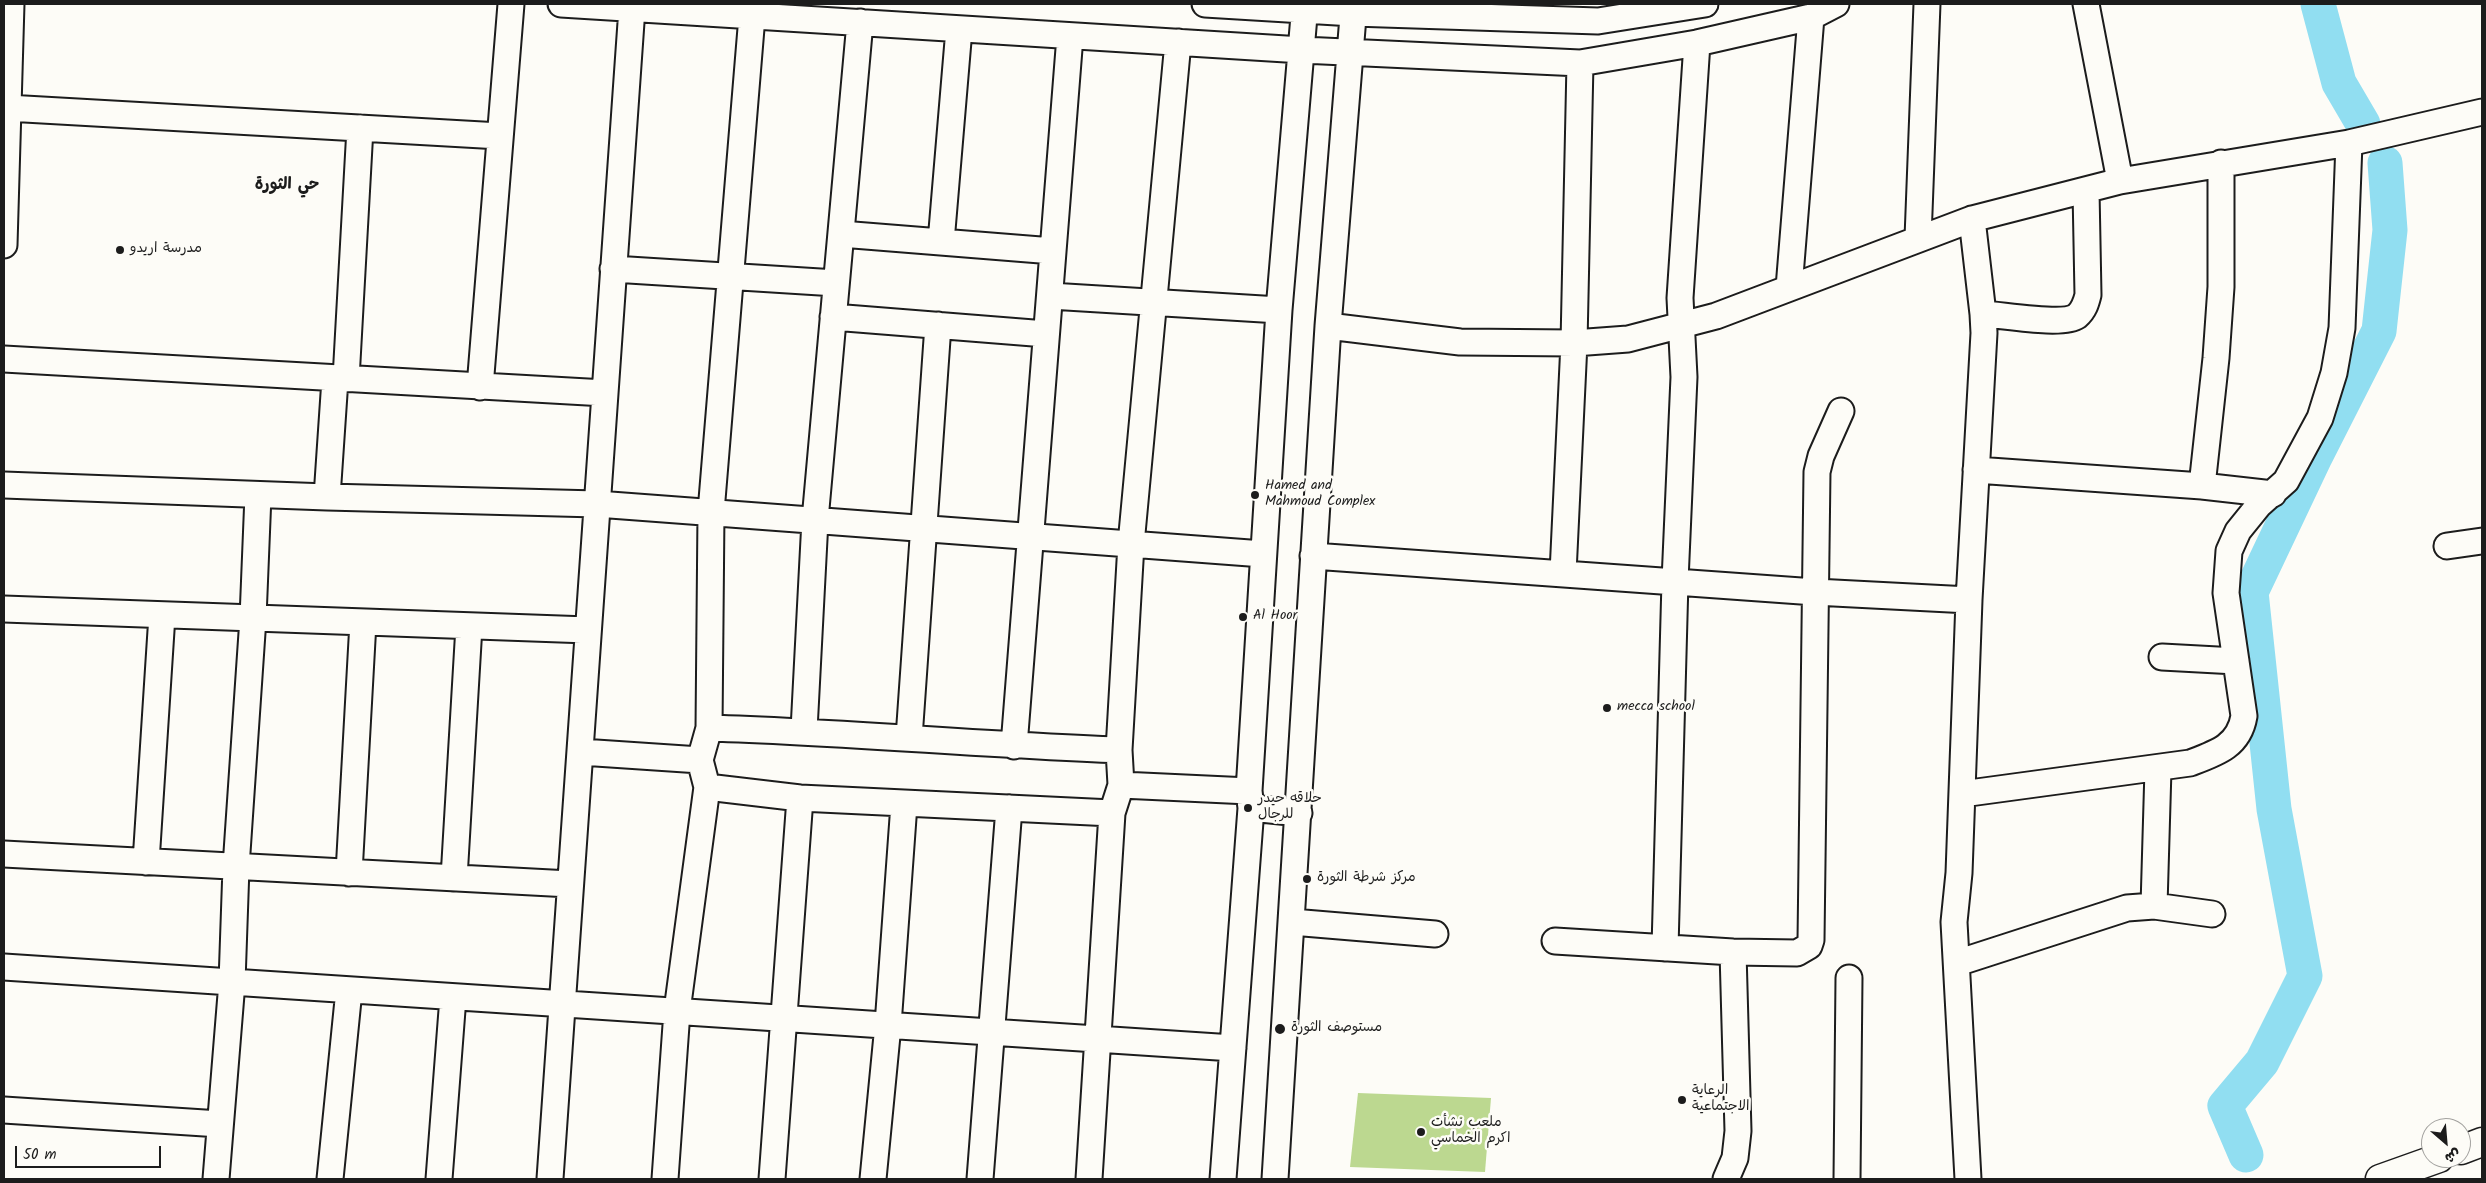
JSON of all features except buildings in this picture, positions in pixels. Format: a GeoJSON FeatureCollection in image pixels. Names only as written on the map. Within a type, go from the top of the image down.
{"type":"FeatureCollection","features":[{"type":"Feature","properties":{"kind":"highway"},"geometry":{"type":"LineString","coordinates":[[2380,1179],[2421,1164]]}},
{"type":"Feature","properties":{"kind":"street"},"geometry":{"type":"LineString","coordinates":[[4,245],[11,4]]}},
{"type":"Feature","properties":{"kind":"street"},"geometry":{"type":"LineString","coordinates":[[480,386],[511,4]]}},
{"type":"Feature","properties":{"kind":"street"},"geometry":{"type":"LineString","coordinates":[[561,4],[1302,50],[1580,63],[1697,43],[1810,16],[1836,4]]}},
{"type":"Feature","properties":{"kind":"street"},"geometry":{"type":"LineString","coordinates":[[1204,4],[1354,9],[1599,12],[1700,4]]}},
{"type":"Feature","properties":{"kind":"street"},"geometry":{"type":"LineString","coordinates":[[1918,238],[1927,4]]}},
{"type":"Feature","properties":{"kind":"street"},"geometry":{"type":"LineString","coordinates":[[2086,4],[2120,182]]}},
{"type":"Feature","properties":{"kind":"street"},"geometry":{"type":"LineString","coordinates":[[1223,1179],[1250,800],[1263,554],[1279,310],[1305,7]]}},
{"type":"Feature","properties":{"kind":"street"},"geometry":{"type":"LineString","coordinates":[[550,1179],[632,8]]}},
{"type":"Feature","properties":{"kind":"street"},"geometry":{"type":"LineString","coordinates":[[1275,1179],[1328,326],[1354,9]]}},
{"type":"Feature","properties":{"kind":"street"},"geometry":{"type":"LineString","coordinates":[[665,1179],[677,1011],[707,787],[700,760],[709,728],[710,512],[752,16]]}},
{"type":"Feature","properties":{"kind":"street"},"geometry":{"type":"LineString","coordinates":[[1789,288],[1810,16]]}},
{"type":"Feature","properties":{"kind":"street"},"geometry":{"type":"LineString","coordinates":[[804,730],[815,520],[860,22]]}},
{"type":"Feature","properties":{"kind":"street"},"geometry":{"type":"LineString","coordinates":[[940,242],[959,28]]}},
{"type":"Feature","properties":{"kind":"street"},"geometry":{"type":"LineString","coordinates":[[1014,746],[1070,36]]}},
{"type":"Feature","properties":{"kind":"street"},"geometry":{"type":"LineString","coordinates":[[1089,1179],[1112,813],[1121,784],[1119,750],[1131,544],[1178,42]]}},
{"type":"Feature","properties":{"kind":"street"},"geometry":{"type":"LineString","coordinates":[[1664,948],[1675,581],[1684,377],[1680,298],[1697,43]]}},
{"type":"Feature","properties":{"kind":"street"},"geometry":{"type":"LineString","coordinates":[[1563,573],[1574,343],[1580,63]]}},
{"type":"Feature","properties":{"kind":"street"},"geometry":{"type":"LineString","coordinates":[[7,108],[500,136]]}},
{"type":"Feature","properties":{"kind":"street"},"geometry":{"type":"LineString","coordinates":[[1328,326],[1460,342],[1574,343],[1628,339],[1716,316],[1972,219],[2120,182],[2221,163],[2349,143],[2482,112]]}},
{"type":"Feature","properties":{"kind":"street"},"geometry":{"type":"LineString","coordinates":[[326,497],[340,379],[360,128]]}},
{"type":"Feature","properties":{"kind":"street"},"geometry":{"type":"LineString","coordinates":[[1962,794],[2158,769],[2190,763],[2215,754],[2234,740],[2242,730],[2244,716],[2226,593],[2229,551],[2238,531],[2260,505],[2286,481],[2320,418],[2334,373],[2342,328],[2349,143]]}},
{"type":"Feature","properties":{"kind":"street"},"geometry":{"type":"LineString","coordinates":[[2202,486],[2216,358],[2221,287],[2221,163]]}},
{"type":"Feature","properties":{"kind":"street"},"geometry":{"type":"LineString","coordinates":[[1983,314],[2061,320],[2076,317],[2084,308],[2088,295],[2086,190]]}},
{"type":"Feature","properties":{"kind":"street"},"geometry":{"type":"LineString","coordinates":[[1968,1179],[1954,922],[1959,873],[1969,600],[1983,314],[1972,219]]}},
{"type":"Feature","properties":{"kind":"street"},"geometry":{"type":"LineString","coordinates":[[841,234],[1053,251]]}},
{"type":"Feature","properties":{"kind":"street"},"geometry":{"type":"LineString","coordinates":[[613,269],[836,283]]}},
{"type":"Feature","properties":{"kind":"street"},"geometry":{"type":"LineString","coordinates":[[1050,296],[1279,310]]}},
{"type":"Feature","properties":{"kind":"street"},"geometry":{"type":"LineString","coordinates":[[833,317],[1046,334]]}},
{"type":"Feature","properties":{"kind":"street"},"geometry":{"type":"LineString","coordinates":[[909,738],[938,326]]}},
{"type":"Feature","properties":{"kind":"street"},"geometry":{"type":"LineString","coordinates":[[4,359],[605,393]]}},
{"type":"Feature","properties":{"kind":"street"},"geometry":{"type":"LineString","coordinates":[[1555,941],[1733,952],[1798,953],[1809,946],[1811,940],[1817,472],[1821,456],[1841,411]]}},
{"type":"Feature","properties":{"kind":"street"},"geometry":{"type":"LineString","coordinates":[[1976,470],[2202,486],[2273,494]]}},
{"type":"Feature","properties":{"kind":"street"},"geometry":{"type":"LineString","coordinates":[[4,485],[258,495],[597,504],[1263,554]]}},
{"type":"Feature","properties":{"kind":"street"},"geometry":{"type":"LineString","coordinates":[[216,1179],[232,982],[236,867],[253,618],[258,495]]}},
{"type":"Feature","properties":{"kind":"street"},"geometry":{"type":"LineString","coordinates":[[2447,546],[2482,541]]}},
{"type":"Feature","properties":{"kind":"street"},"geometry":{"type":"LineString","coordinates":[[1313,556],[1815,592],[1969,600]]}},
{"type":"Feature","properties":{"kind":"street"},"geometry":{"type":"LineString","coordinates":[[4,609],[588,630]]}},
{"type":"Feature","properties":{"kind":"street"},"geometry":{"type":"LineString","coordinates":[[146,862],[162,615]]}},
{"type":"Feature","properties":{"kind":"street"},"geometry":{"type":"LineString","coordinates":[[349,872],[363,622]]}},
{"type":"Feature","properties":{"kind":"street"},"geometry":{"type":"LineString","coordinates":[[454,878],[469,626]]}},
{"type":"Feature","properties":{"kind":"street"},"geometry":{"type":"LineString","coordinates":[[2162,657],[2236,661]]}},
{"type":"Feature","properties":{"kind":"street"},"geometry":{"type":"LineString","coordinates":[[709,728],[804,730],[1014,746],[1119,750]]}},
{"type":"Feature","properties":{"kind":"street"},"geometry":{"type":"LineString","coordinates":[[581,752],[700,760]]}},
{"type":"Feature","properties":{"kind":"street"},"geometry":{"type":"LineString","coordinates":[[2154,906],[2158,769]]}},
{"type":"Feature","properties":{"kind":"street"},"geometry":{"type":"LineString","coordinates":[[1121,784],[1250,800],[1299,813]]}},
{"type":"Feature","properties":{"kind":"street"},"geometry":{"type":"LineString","coordinates":[[707,787],[800,798],[1112,813]]}},
{"type":"Feature","properties":{"kind":"street"},"geometry":{"type":"LineString","coordinates":[[772,1179],[800,798]]}},
{"type":"Feature","properties":{"kind":"street"},"geometry":{"type":"LineString","coordinates":[[873,1179],[888,1025],[904,804]]}},
{"type":"Feature","properties":{"kind":"street"},"geometry":{"type":"LineString","coordinates":[[980,1179],[1009,808]]}},
{"type":"Feature","properties":{"kind":"street"},"geometry":{"type":"LineString","coordinates":[[4,854],[570,884]]}},
{"type":"Feature","properties":{"kind":"street"},"geometry":{"type":"LineString","coordinates":[[1957,963],[2127,908],[2154,906],[2212,914]]}},
{"type":"Feature","properties":{"kind":"street"},"geometry":{"type":"LineString","coordinates":[[1292,922],[1435,934]]}},
{"type":"Feature","properties":{"kind":"street"},"geometry":{"type":"LineString","coordinates":[[1726,1179],[1735,1158],[1738,1131],[1733,952]]}},
{"type":"Feature","properties":{"kind":"street"},"geometry":{"type":"LineString","coordinates":[[4,967],[1233,1048]]}},
{"type":"Feature","properties":{"kind":"street"},"geometry":{"type":"LineString","coordinates":[[1848,1179],[1849,978]]}},
{"type":"Feature","properties":{"kind":"street"},"geometry":{"type":"LineString","coordinates":[[330,1179],[349,990]]}},
{"type":"Feature","properties":{"kind":"street"},"geometry":{"type":"LineString","coordinates":[[439,1179],[453,997]]}},
{"type":"Feature","properties":{"kind":"street"},"geometry":{"type":"LineString","coordinates":[[4,1110],[220,1124]]}},
{"type":"Feature","properties":{"kind":"green space","name":"ملعب نشأت اكرم الخماسي"},"geometry":{"type":"Polygon","coordinates":[[[1358,1093],[1491,1098],[1485,1172],[1350,1167],[1358,1093]]]}},
{"type":"Feature","properties":{"kind":"waterway"},"geometry":{"type":"LineString","coordinates":[[2318,4],[2339,83],[2363,124]]}},
{"type":"Feature","properties":{"kind":"waterway"},"geometry":{"type":"LineString","coordinates":[[2246,1155],[2225,1106],[2262,1062],[2305,976],[2274,809],[2251,592],[2315,457],[2379,331],[2390,230],[2385,163]]}},
{"type":"Feature","properties":{"kind":"place","name":"مدرسة اريدو"},"geometry":{"type":"Point","coordinates":[120,250]}},
{"type":"Feature","properties":{"kind":"place","name":"Hamed and Mahmoud Complex"},"geometry":{"type":"Point","coordinates":[1255,495]}},
{"type":"Feature","properties":{"kind":"place","name":"Al Hoor"},"geometry":{"type":"Point","coordinates":[1243,617]}},
{"type":"Feature","properties":{"kind":"place","name":"mecca school"},"geometry":{"type":"Point","coordinates":[1607,708]}},
{"type":"Feature","properties":{"kind":"place","name":"حلاقه حيدر للرجال"},"geometry":{"type":"Point","coordinates":[1248,808]}},
{"type":"Feature","properties":{"kind":"place","name":"مركز شرطة الثورة"},"geometry":{"type":"Point","coordinates":[1307,879]}},
{"type":"Feature","properties":{"kind":"place","name":"مستوصف الثورة"},"geometry":{"type":"Point","coordinates":[1280,1029]}},
{"type":"Feature","properties":{"kind":"place","name":"الرعاية الاجتماعية"},"geometry":{"type":"Point","coordinates":[1682,1100]}},
{"type":"Feature","properties":{"kind":"place","name":"ملعب نشأت اكرم الخماسي"},"geometry":{"type":"Point","coordinates":[1421,1132]}},
{"type":"Feature","properties":{"kind":"district","name":"حي الثورة"},"geometry":{"type":"Point","coordinates":[287,186]}}]}
